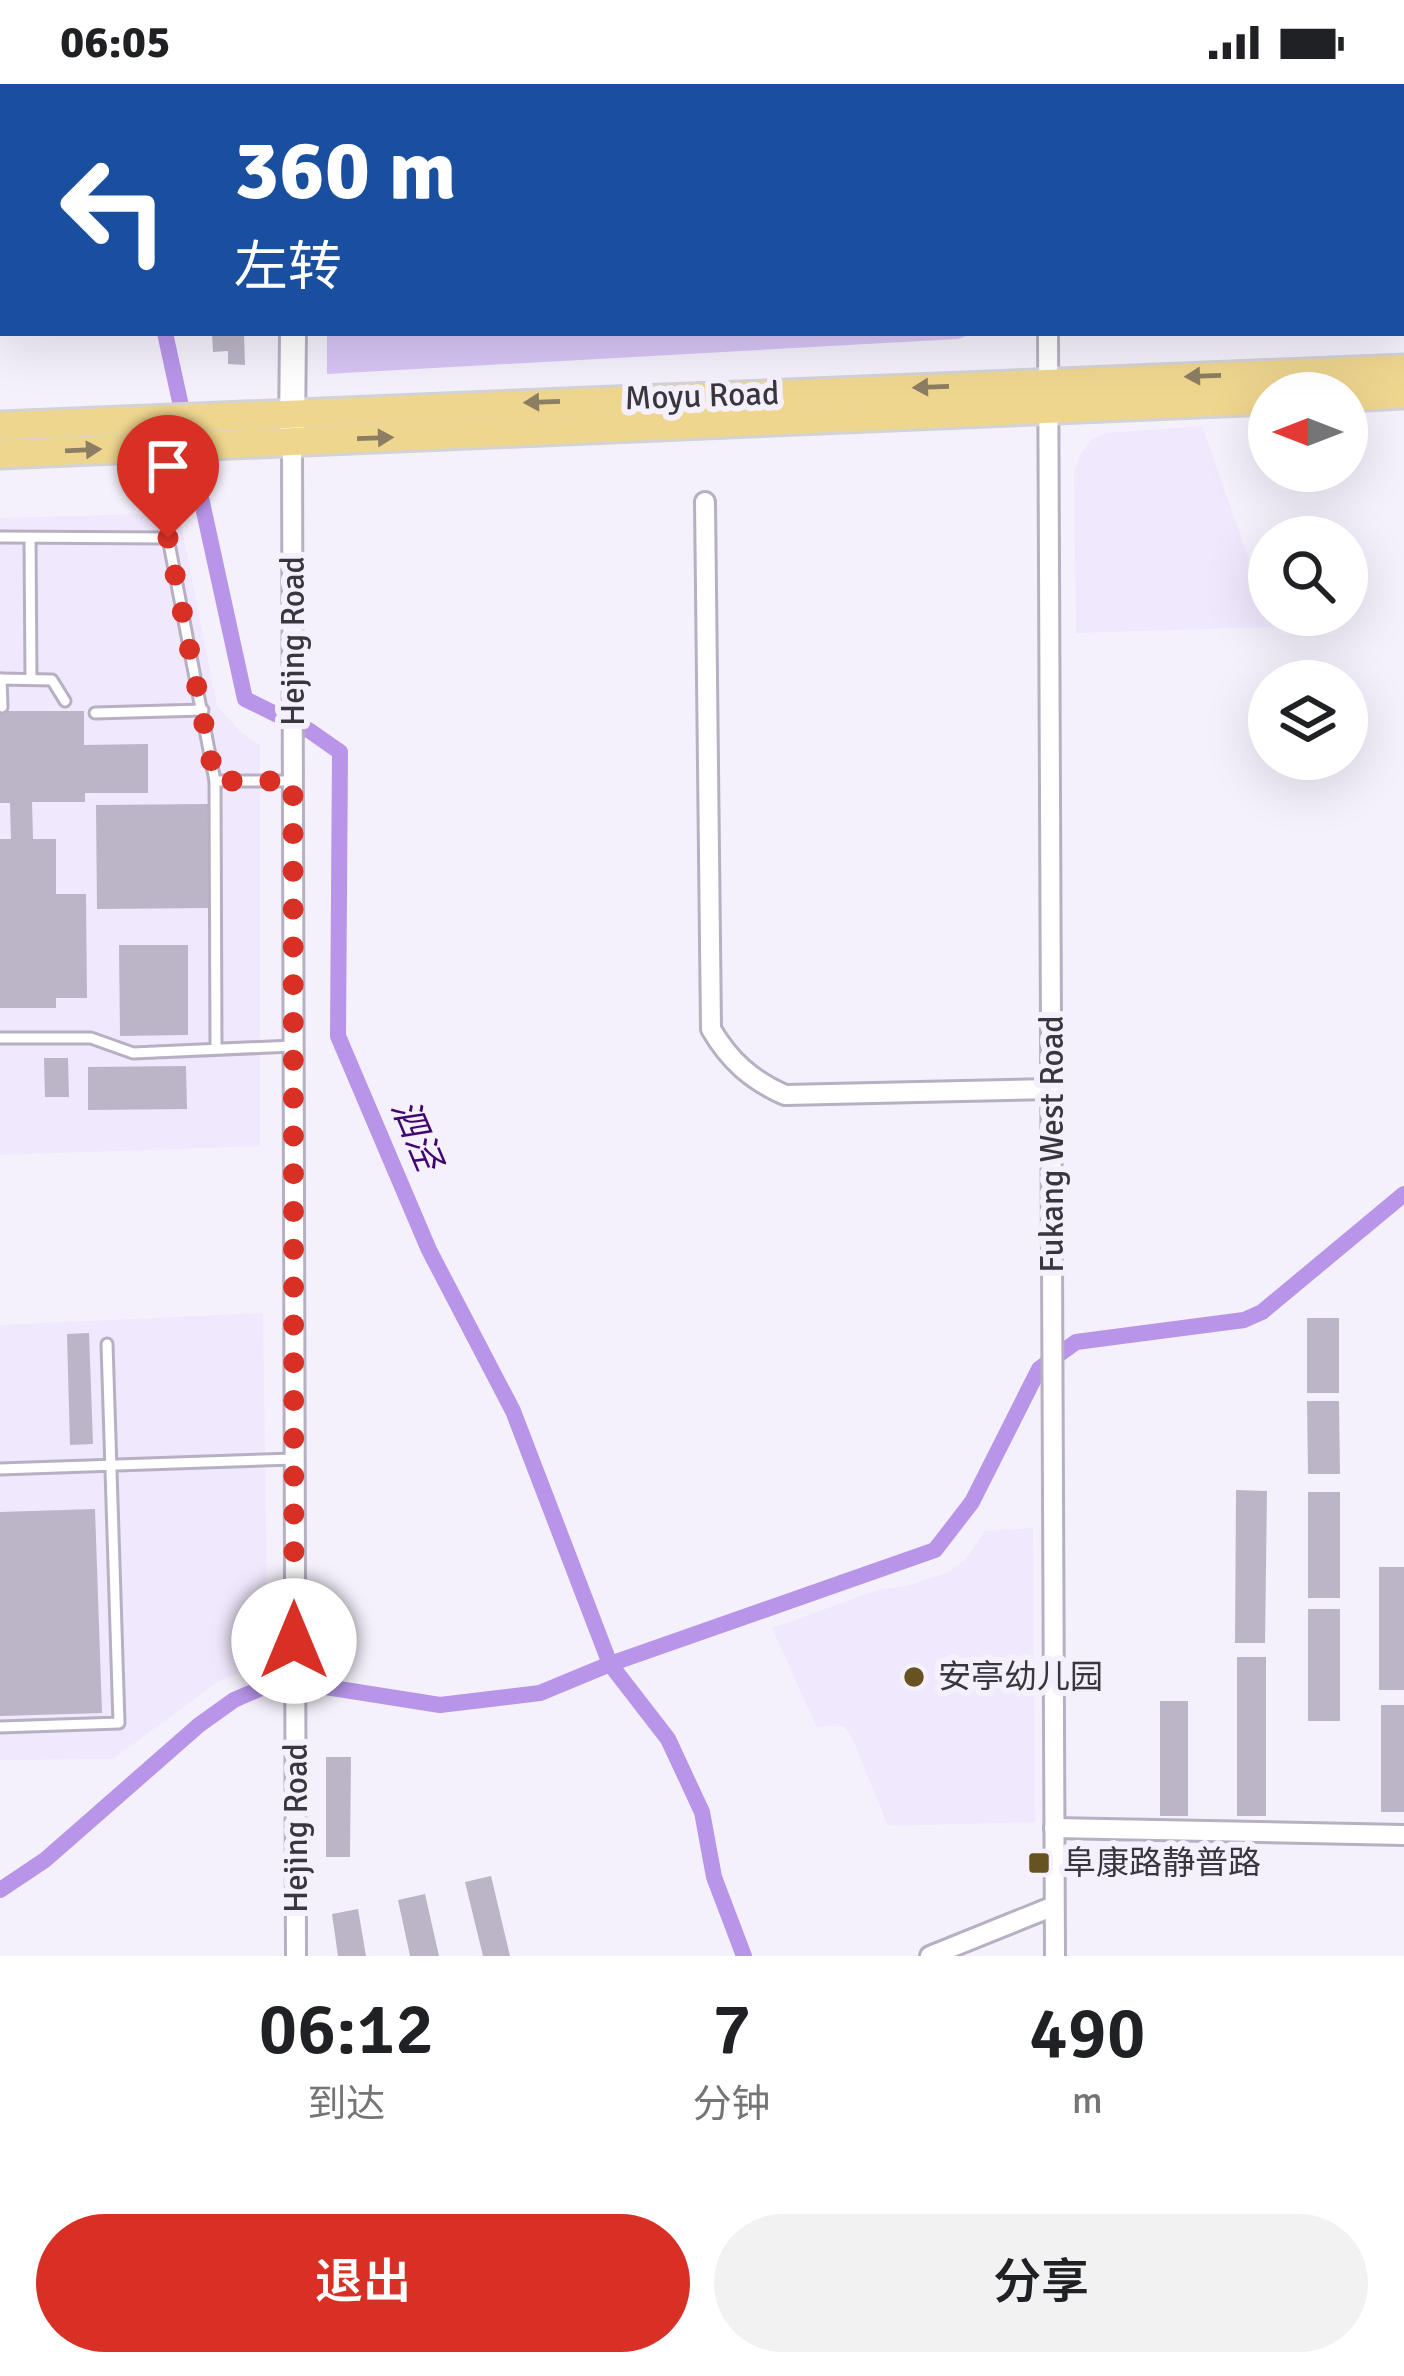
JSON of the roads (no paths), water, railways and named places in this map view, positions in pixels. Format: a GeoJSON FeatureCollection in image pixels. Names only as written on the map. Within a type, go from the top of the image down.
{"type":"FeatureCollection","features":[{"type":"Feature","properties":{"kind":"main road","name":"Moyu Road"},"geometry":{"type":"LineString","coordinates":[[0,426],[215,430],[1048,395],[1404,369]]}},
{"type":"Feature","properties":{"kind":"main road"},"geometry":{"type":"LineString","coordinates":[[1368,396],[1404,394]]}},
{"type":"Feature","properties":{"kind":"main road","name":"Moyu Road"},"geometry":{"type":"LineString","coordinates":[[1048,395],[1248,400]]}},
{"type":"Feature","properties":{"kind":"main road","name":"Moyu Road"},"geometry":{"type":"LineString","coordinates":[[0,454],[163,432]]}},
{"type":"Feature","properties":{"kind":"street","name":"Hejing Road"},"geometry":{"type":"LineString","coordinates":[[292,336],[296,1956]]}},
{"type":"Feature","properties":{"kind":"street","name":"Fukang West Road"},"geometry":{"type":"LineString","coordinates":[[1048,336],[1054,1956]]}},
{"type":"Feature","properties":{"kind":"street"},"geometry":{"type":"LineString","coordinates":[[705,502],[711,1029],[718,1042],[726,1055],[761,1084],[785,1095],[1052,1088]]}},
{"type":"Feature","properties":{"kind":"street"},"geometry":{"type":"LineString","coordinates":[[1054,1828],[1404,1835]]}},
{"type":"Feature","properties":{"kind":"street"},"geometry":{"type":"LineString","coordinates":[[931,1956],[1054,1906]]}},
{"type":"Feature","properties":{"kind":"lane"},"geometry":{"type":"LineString","coordinates":[[0,537],[168,538],[215,781],[216,1046]]}},
{"type":"Feature","properties":{"kind":"lane"},"geometry":{"type":"LineString","coordinates":[[30,538],[32,679]]}},
{"type":"Feature","properties":{"kind":"lane"},"geometry":{"type":"LineString","coordinates":[[2,707],[0,679],[52,680],[65,700]]}},
{"type":"Feature","properties":{"kind":"lane"},"geometry":{"type":"LineString","coordinates":[[95,713],[203,710]]}},
{"type":"Feature","properties":{"kind":"lane"},"geometry":{"type":"LineString","coordinates":[[215,781],[293,781]]}},
{"type":"Feature","properties":{"kind":"lane"},"geometry":{"type":"LineString","coordinates":[[0,1038],[91,1039],[133,1053],[293,1046]]}},
{"type":"Feature","properties":{"kind":"lane"},"geometry":{"type":"LineString","coordinates":[[0,1727],[119,1723],[107,1344]]}},
{"type":"Feature","properties":{"kind":"lane"},"geometry":{"type":"LineString","coordinates":[[0,1469],[294,1460]]}},
{"type":"Feature","properties":{"kind":"waterway","name":"泗泾"},"geometry":{"type":"LineString","coordinates":[[166,336],[245,699],[310,731],[340,752],[338,1036],[429,1250],[513,1411],[610,1664],[668,1739],[702,1812],[714,1877],[744,1956]]}},
{"type":"Feature","properties":{"kind":"waterway"},"geometry":{"type":"LineString","coordinates":[[0,1890],[45,1860],[199,1725],[234,1700],[266,1686],[326,1687],[440,1705],[540,1693],[935,1550],[972,1502],[1039,1369],[1076,1342],[1244,1320],[1262,1312],[1404,1194]]}},
{"type":"Feature","properties":{"kind":"place","name":"安亭幼儿园"},"geometry":{"type":"Point","coordinates":[914,1677]}},
{"type":"Feature","properties":{"kind":"place","name":"阜康路静普路"},"geometry":{"type":"Point","coordinates":[1039,1863]}}]}
